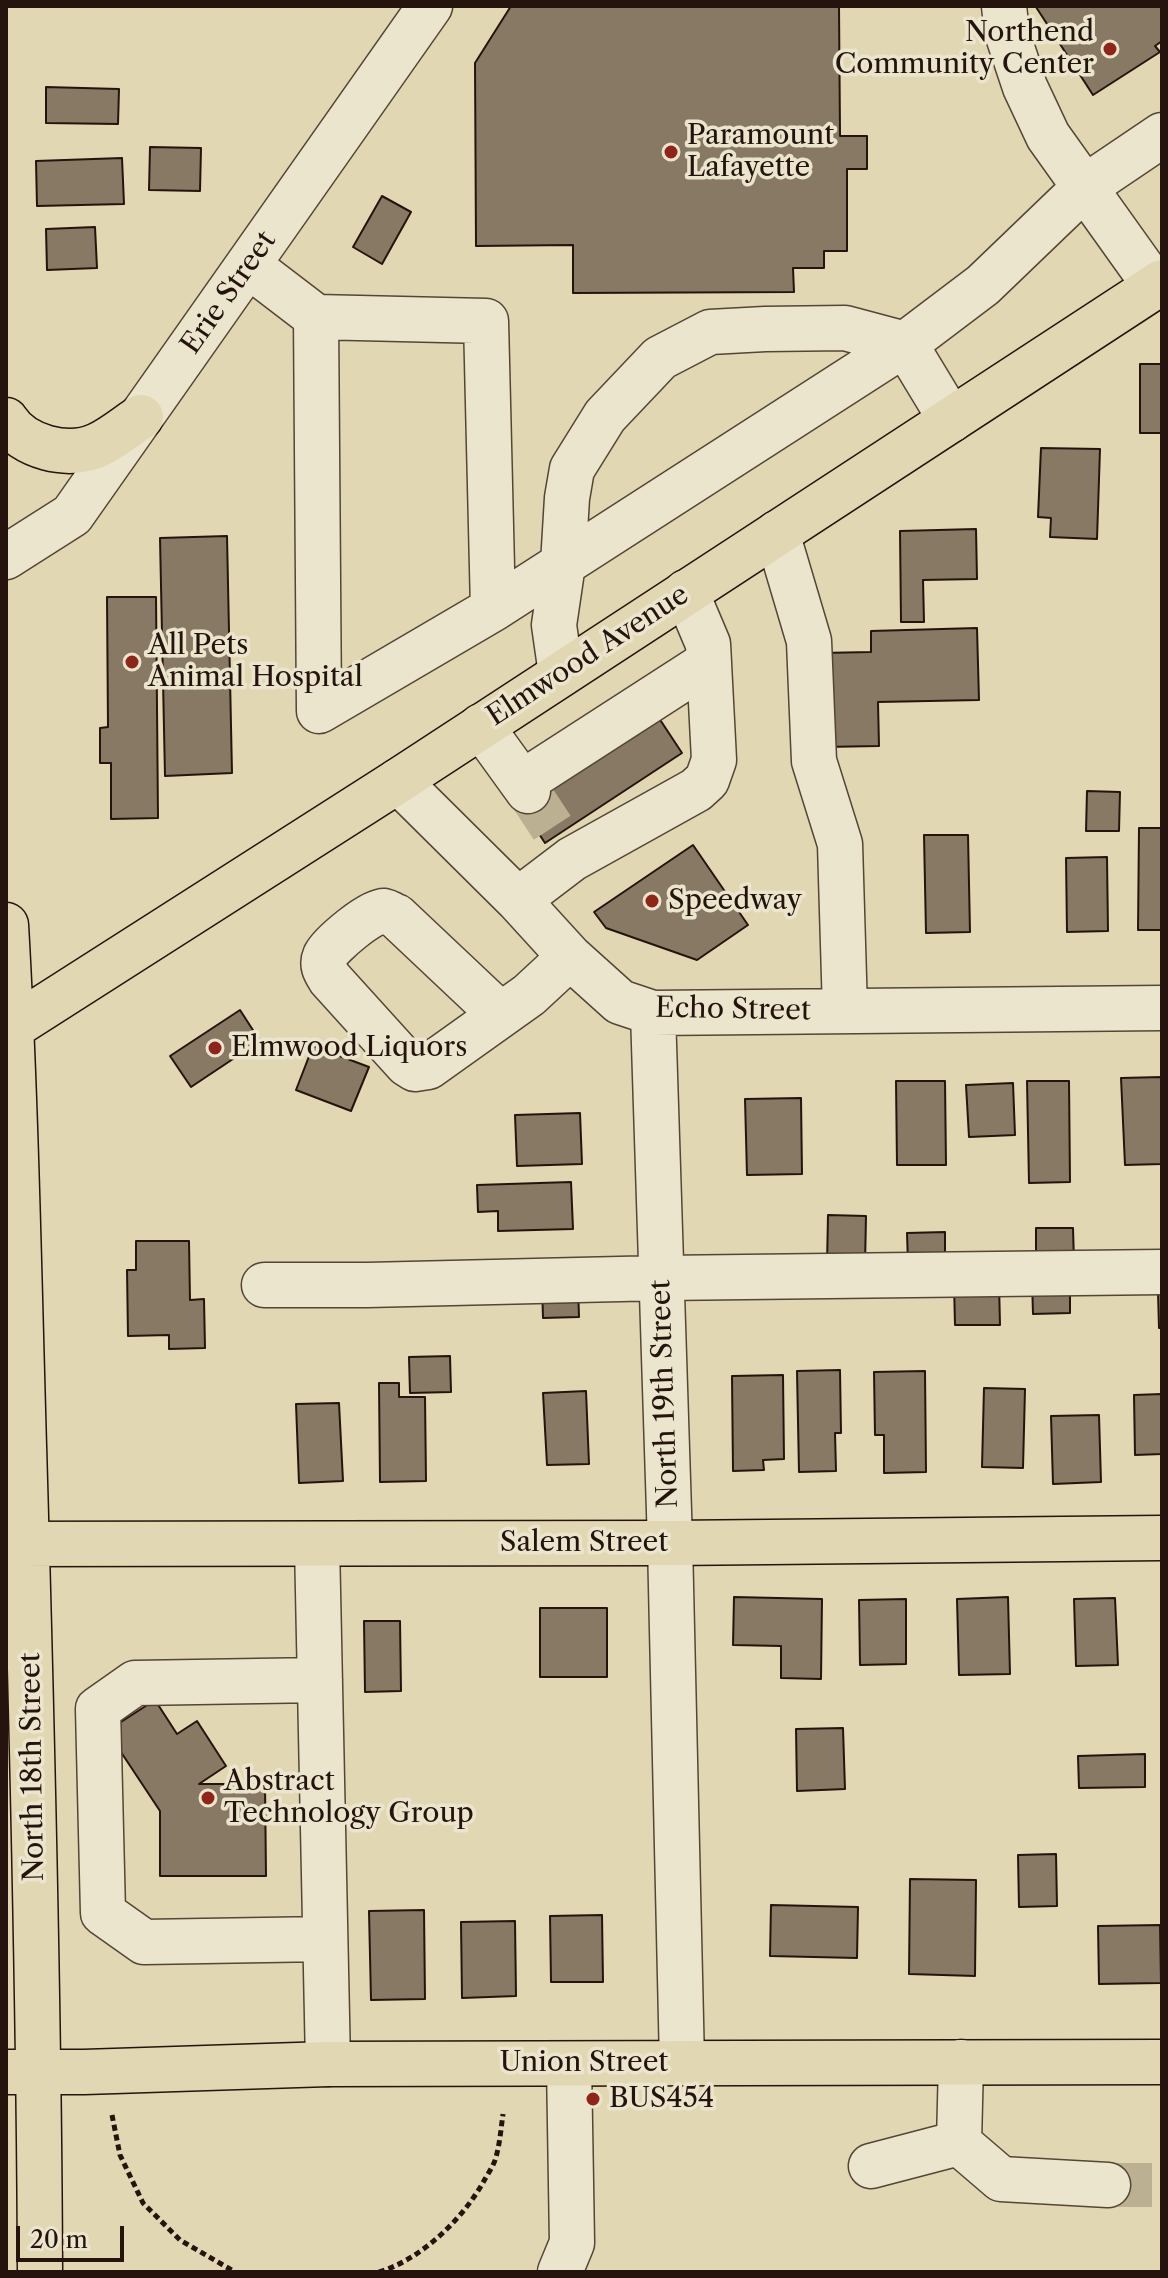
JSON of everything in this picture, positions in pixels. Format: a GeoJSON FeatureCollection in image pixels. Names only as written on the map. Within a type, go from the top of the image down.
{"type":"FeatureCollection","features":[{"type":"Feature","properties":{"kind":"main road","name":"Elmwood Avenue"},"geometry":{"type":"LineString","coordinates":[[11,1028],[398,781],[1159,284]]}},
{"type":"Feature","properties":{"kind":"main road"},"geometry":{"type":"LineString","coordinates":[[6,420],[15,433],[41,447],[71,451],[96,446],[141,417]]}},
{"type":"Feature","properties":{"kind":"main road","name":"North 18th Street"},"geometry":{"type":"LineString","coordinates":[[6,925],[11,1028],[23,2072],[40,2272]]}},
{"type":"Feature","properties":{"kind":"main road","name":"Salem Street"},"geometry":{"type":"LineString","coordinates":[[16,1544],[670,1543],[1162,1538]]}},
{"type":"Feature","properties":{"kind":"main road","name":"Union Street"},"geometry":{"type":"LineString","coordinates":[[23,2072],[328,2064],[1162,2062]]}},
{"type":"Feature","properties":{"kind":"street","name":"Erie Street"},"geometry":{"type":"LineString","coordinates":[[6,557],[72,515],[430,6]]}},
{"type":"Feature","properties":{"kind":"street"},"geometry":{"type":"LineString","coordinates":[[1004,6],[1007,33],[1025,87],[1048,136],[1159,284]]}},
{"type":"Feature","properties":{"kind":"street"},"geometry":{"type":"LineString","coordinates":[[316,317],[319,711],[493,609],[905,344],[983,285],[1085,187],[1162,135]]}},
{"type":"Feature","properties":{"kind":"street"},"geometry":{"type":"LineString","coordinates":[[248,265],[316,317],[486,321],[493,609]]}},
{"type":"Feature","properties":{"kind":"street"},"geometry":{"type":"LineString","coordinates":[[561,674],[554,625],[572,469],[605,416],[660,358],[710,332],[845,328],[905,344],[951,420]]}},
{"type":"Feature","properties":{"kind":"street"},"geometry":{"type":"LineString","coordinates":[[777,533],[809,641],[814,761],[840,844],[845,1011]]}},
{"type":"Feature","properties":{"kind":"street"},"geometry":{"type":"LineString","coordinates":[[518,900],[564,847],[696,790],[707,780],[714,760],[708,644],[686,592]]}},
{"type":"Feature","properties":{"kind":"street"},"geometry":{"type":"LineString","coordinates":[[481,726],[525,786],[709,662]]}},
{"type":"Feature","properties":{"kind":"street","name":"Echo Street"},"geometry":{"type":"LineString","coordinates":[[398,781],[518,900],[570,957],[620,1002],[653,1013],[1162,1008]]}},
{"type":"Feature","properties":{"kind":"street"},"geometry":{"type":"LineString","coordinates":[[501,1015],[529,995],[570,957]]}},
{"type":"Feature","properties":{"kind":"street","name":"North 19th Street"},"geometry":{"type":"LineString","coordinates":[[653,1013],[682,2063]]}},
{"type":"Feature","properties":{"kind":"street"},"geometry":{"type":"LineString","coordinates":[[264,1285],[1162,1272]]}},
{"type":"Feature","properties":{"kind":"street"},"geometry":{"type":"LineString","coordinates":[[317,1544],[328,2064]]}},
{"type":"Feature","properties":{"kind":"street"},"geometry":{"type":"LineString","coordinates":[[320,1680],[135,1683],[98,1709],[103,1913],[144,1942],[325,1939]]}},
{"type":"Feature","properties":{"kind":"street"},"geometry":{"type":"LineString","coordinates":[[959,2143],[961,2062]]}},
{"type":"Feature","properties":{"kind":"street"},"geometry":{"type":"LineString","coordinates":[[560,2272],[572,2243],[569,2064]]}},
{"type":"Feature","properties":{"kind":"street"},"geometry":{"type":"LineString","coordinates":[[871,2166],[959,2143]]}},
{"type":"Feature","properties":{"kind":"street"},"geometry":{"type":"LineString","coordinates":[[959,2143],[1001,2179],[1108,2185]]}},
{"type":"Feature","properties":{"kind":"path"},"geometry":{"type":"LineString","coordinates":[[379,2272],[425,2247],[453,2224],[478,2193],[496,2160],[503,2114]]}},
{"type":"Feature","properties":{"kind":"path"},"geometry":{"type":"LineString","coordinates":[[112,2115],[120,2155],[143,2203],[180,2240],[235,2272]]}},
{"type":"Feature","properties":{"kind":"building","name":"Paramount Lafayette"},"geometry":{"type":"Polygon","coordinates":[[[511,6],[839,6],[840,136],[867,136],[867,169],[847,169],[847,251],[824,251],[824,268],[793,268],[794,292],[573,293],[573,245],[476,246],[475,63],[511,6]]]}},
{"type":"Feature","properties":{"kind":"building","name":"Northend Community Center"},"geometry":{"type":"Polygon","coordinates":[[[1038,6],[1162,6],[1162,41],[1155,46],[1160,52],[1093,95],[1038,6]]]}},
{"type":"Feature","properties":{"kind":"building"},"geometry":{"type":"Polygon","coordinates":[[[46,87],[119,89],[118,124],[46,123],[46,87]]]}},
{"type":"Feature","properties":{"kind":"building"},"geometry":{"type":"Polygon","coordinates":[[[150,147],[201,148],[200,191],[149,190],[150,147]]]}},
{"type":"Feature","properties":{"kind":"building"},"geometry":{"type":"Polygon","coordinates":[[[122,158],[124,204],[37,206],[36,161],[122,158]]]}},
{"type":"Feature","properties":{"kind":"building"},"geometry":{"type":"Polygon","coordinates":[[[382,196],[411,212],[382,264],[353,247],[382,196]]]}},
{"type":"Feature","properties":{"kind":"building"},"geometry":{"type":"Polygon","coordinates":[[[95,227],[97,268],[47,270],[46,229],[95,227]]]}},
{"type":"Feature","properties":{"kind":"building"},"geometry":{"type":"Polygon","coordinates":[[[1140,364],[1162,364],[1162,433],[1140,433],[1140,364]]]}},
{"type":"Feature","properties":{"kind":"building"},"geometry":{"type":"Polygon","coordinates":[[[1041,448],[1100,449],[1097,539],[1050,537],[1051,518],[1038,517],[1041,448]]]}},
{"type":"Feature","properties":{"kind":"building"},"geometry":{"type":"Polygon","coordinates":[[[976,529],[977,579],[923,580],[924,622],[901,622],[900,531],[976,529]]]}},
{"type":"Feature","properties":{"kind":"building"},"geometry":{"type":"Polygon","coordinates":[[[227,536],[232,773],[165,776],[160,538],[227,536]]]}},
{"type":"Feature","properties":{"kind":"building","name":"All Pets Animal Hospital"},"geometry":{"type":"Polygon","coordinates":[[[107,597],[156,597],[158,818],[111,819],[111,763],[100,763],[100,728],[108,727],[107,597]]]}},
{"type":"Feature","properties":{"kind":"building"},"geometry":{"type":"Polygon","coordinates":[[[977,628],[979,700],[878,702],[879,746],[823,747],[820,653],[871,652],[871,631],[977,628]]]}},
{"type":"Feature","properties":{"kind":"building"},"geometry":{"type":"Polygon","coordinates":[[[653,709],[682,753],[545,843],[516,799],[653,709]]]}},
{"type":"Feature","properties":{"kind":"building"},"geometry":{"type":"Polygon","coordinates":[[[1087,791],[1120,792],[1119,831],[1086,831],[1087,791]]]}},
{"type":"Feature","properties":{"kind":"building"},"geometry":{"type":"Polygon","coordinates":[[[1139,828],[1162,828],[1162,930],[1138,930],[1139,828]]]}},
{"type":"Feature","properties":{"kind":"building"},"geometry":{"type":"Polygon","coordinates":[[[924,835],[968,835],[970,932],[926,933],[924,835]]]}},
{"type":"Feature","properties":{"kind":"building"},"geometry":{"type":"Polygon","coordinates":[[[693,845],[748,925],[697,960],[606,928],[594,912],[693,845]]]}},
{"type":"Feature","properties":{"kind":"building"},"geometry":{"type":"Polygon","coordinates":[[[1107,857],[1108,931],[1067,932],[1066,858],[1107,857]]]}},
{"type":"Feature","properties":{"kind":"building","name":"Elmwood Liquors"},"geometry":{"type":"Polygon","coordinates":[[[240,1010],[260,1041],[191,1087],[170,1056],[240,1010]]]}},
{"type":"Feature","properties":{"kind":"building"},"geometry":{"type":"Polygon","coordinates":[[[313,1046],[369,1067],[351,1111],[296,1090],[313,1046]]]}},
{"type":"Feature","properties":{"kind":"building"},"geometry":{"type":"Polygon","coordinates":[[[1162,1077],[1162,1164],[1125,1165],[1121,1078],[1162,1077]]]}},
{"type":"Feature","properties":{"kind":"building"},"geometry":{"type":"Polygon","coordinates":[[[896,1081],[945,1081],[946,1165],[897,1165],[896,1081]]]}},
{"type":"Feature","properties":{"kind":"building"},"geometry":{"type":"Polygon","coordinates":[[[1027,1081],[1069,1081],[1070,1182],[1029,1183],[1027,1081]]]}},
{"type":"Feature","properties":{"kind":"building"},"geometry":{"type":"Polygon","coordinates":[[[1013,1083],[1015,1135],[969,1137],[966,1085],[1013,1083]]]}},
{"type":"Feature","properties":{"kind":"building"},"geometry":{"type":"Polygon","coordinates":[[[801,1098],[802,1174],[747,1175],[745,1099],[801,1098]]]}},
{"type":"Feature","properties":{"kind":"building"},"geometry":{"type":"Polygon","coordinates":[[[580,1113],[582,1164],[517,1166],[515,1115],[580,1113]]]}},
{"type":"Feature","properties":{"kind":"building"},"geometry":{"type":"Polygon","coordinates":[[[571,1182],[573,1229],[498,1231],[498,1211],[478,1212],[477,1185],[571,1182]]]}},
{"type":"Feature","properties":{"kind":"building"},"geometry":{"type":"Polygon","coordinates":[[[828,1215],[866,1216],[865,1266],[827,1265],[828,1215]]]}},
{"type":"Feature","properties":{"kind":"building"},"geometry":{"type":"Polygon","coordinates":[[[1036,1228],[1073,1228],[1074,1262],[1036,1263],[1036,1228]]]}},
{"type":"Feature","properties":{"kind":"building"},"geometry":{"type":"Polygon","coordinates":[[[945,1232],[945,1262],[908,1263],[907,1233],[945,1232]]]}},
{"type":"Feature","properties":{"kind":"building"},"geometry":{"type":"Polygon","coordinates":[[[136,1241],[189,1241],[190,1300],[204,1299],[205,1348],[169,1349],[169,1335],[128,1336],[127,1270],[136,1270],[136,1241]]]}},
{"type":"Feature","properties":{"kind":"building"},"geometry":{"type":"Polygon","coordinates":[[[1070,1279],[1070,1313],[1033,1314],[1032,1280],[1070,1279]]]}},
{"type":"Feature","properties":{"kind":"building"},"geometry":{"type":"Polygon","coordinates":[[[999,1283],[1000,1325],[955,1325],[954,1284],[999,1283]]]}},
{"type":"Feature","properties":{"kind":"building"},"geometry":{"type":"Polygon","coordinates":[[[542,1285],[578,1285],[579,1317],[543,1318],[542,1285]]]}},
{"type":"Feature","properties":{"kind":"building"},"geometry":{"type":"Polygon","coordinates":[[[1158,1292],[1162,1292],[1162,1328],[1159,1328],[1158,1292]]]}},
{"type":"Feature","properties":{"kind":"building"},"geometry":{"type":"Polygon","coordinates":[[[450,1356],[451,1392],[410,1393],[409,1357],[450,1356]]]}},
{"type":"Feature","properties":{"kind":"building"},"geometry":{"type":"Polygon","coordinates":[[[840,1370],[841,1433],[835,1433],[836,1471],[799,1472],[797,1371],[840,1370]]]}},
{"type":"Feature","properties":{"kind":"building"},"geometry":{"type":"Polygon","coordinates":[[[925,1371],[926,1472],[884,1473],[884,1435],[875,1435],[874,1372],[925,1371]]]}},
{"type":"Feature","properties":{"kind":"building"},"geometry":{"type":"Polygon","coordinates":[[[783,1375],[784,1459],[763,1460],[764,1470],[733,1471],[732,1376],[783,1375]]]}},
{"type":"Feature","properties":{"kind":"building"},"geometry":{"type":"Polygon","coordinates":[[[379,1383],[399,1383],[399,1397],[425,1397],[426,1481],[380,1482],[379,1383]]]}},
{"type":"Feature","properties":{"kind":"building"},"geometry":{"type":"Polygon","coordinates":[[[984,1388],[1025,1389],[1023,1468],[982,1467],[984,1388]]]}},
{"type":"Feature","properties":{"kind":"building"},"geometry":{"type":"Polygon","coordinates":[[[586,1391],[589,1464],[547,1465],[543,1393],[586,1391]]]}},
{"type":"Feature","properties":{"kind":"building"},"geometry":{"type":"Polygon","coordinates":[[[1162,1394],[1162,1454],[1135,1455],[1134,1395],[1162,1394]]]}},
{"type":"Feature","properties":{"kind":"building"},"geometry":{"type":"Polygon","coordinates":[[[339,1403],[343,1481],[299,1483],[296,1404],[339,1403]]]}},
{"type":"Feature","properties":{"kind":"building"},"geometry":{"type":"Polygon","coordinates":[[[1099,1415],[1101,1482],[1053,1484],[1051,1416],[1099,1415]]]}},
{"type":"Feature","properties":{"kind":"building"},"geometry":{"type":"Polygon","coordinates":[[[734,1597],[822,1599],[821,1679],[781,1678],[781,1646],[733,1645],[734,1597]]]}},
{"type":"Feature","properties":{"kind":"building"},"geometry":{"type":"Polygon","coordinates":[[[1008,1597],[1010,1674],[959,1675],[957,1599],[1008,1597]]]}},
{"type":"Feature","properties":{"kind":"building"},"geometry":{"type":"Polygon","coordinates":[[[1115,1598],[1118,1665],[1076,1666],[1074,1599],[1115,1598]]]}},
{"type":"Feature","properties":{"kind":"building"},"geometry":{"type":"Polygon","coordinates":[[[906,1599],[906,1664],[860,1665],[859,1600],[906,1599]]]}},
{"type":"Feature","properties":{"kind":"building"},"geometry":{"type":"Polygon","coordinates":[[[540,1608],[607,1608],[607,1677],[540,1677],[540,1608]]]}},
{"type":"Feature","properties":{"kind":"building"},"geometry":{"type":"Polygon","coordinates":[[[364,1621],[400,1621],[401,1691],[365,1692],[364,1621]]]}},
{"type":"Feature","properties":{"kind":"building","name":"Abstract Technology Group"},"geometry":{"type":"Polygon","coordinates":[[[155,1700],[177,1734],[197,1721],[226,1766],[199,1784],[265,1784],[266,1876],[160,1876],[160,1811],[107,1731],[155,1700]]]}},
{"type":"Feature","properties":{"kind":"building"},"geometry":{"type":"Polygon","coordinates":[[[843,1728],[845,1789],[797,1791],[796,1729],[843,1728]]]}},
{"type":"Feature","properties":{"kind":"building"},"geometry":{"type":"Polygon","coordinates":[[[1145,1754],[1145,1787],[1079,1788],[1078,1756],[1145,1754]]]}},
{"type":"Feature","properties":{"kind":"building"},"geometry":{"type":"Polygon","coordinates":[[[1056,1854],[1057,1906],[1019,1907],[1018,1855],[1056,1854]]]}},
{"type":"Feature","properties":{"kind":"building"},"geometry":{"type":"Polygon","coordinates":[[[910,1879],[976,1880],[975,1976],[909,1974],[910,1879]]]}},
{"type":"Feature","properties":{"kind":"building"},"geometry":{"type":"Polygon","coordinates":[[[771,1905],[858,1907],[857,1958],[770,1956],[771,1905]]]}},
{"type":"Feature","properties":{"kind":"building"},"geometry":{"type":"Polygon","coordinates":[[[424,1910],[425,1999],[371,2000],[369,1911],[424,1910]]]}},
{"type":"Feature","properties":{"kind":"building"},"geometry":{"type":"Polygon","coordinates":[[[602,1915],[603,1982],[551,1982],[550,1916],[602,1915]]]}},
{"type":"Feature","properties":{"kind":"building"},"geometry":{"type":"Polygon","coordinates":[[[515,1921],[516,1996],[462,1998],[461,1922],[515,1921]]]}},
{"type":"Feature","properties":{"kind":"building"},"geometry":{"type":"Polygon","coordinates":[[[1160,1925],[1161,1983],[1099,1984],[1098,1926],[1160,1925]]]}},
{"type":"Feature","properties":{"kind":"tunnel"},"geometry":{"type":"LineString","coordinates":[[528,791],[557,835]]}},
{"type":"Feature","properties":{"kind":"tunnel"},"geometry":{"type":"LineString","coordinates":[[1108,2185],[1162,2185]]}},
{"type":"Feature","properties":{"kind":"place","name":"Northend Community Center"},"geometry":{"type":"Point","coordinates":[1110,49]}},
{"type":"Feature","properties":{"kind":"place","name":"Paramount Lafayette"},"geometry":{"type":"Point","coordinates":[671,152]}},
{"type":"Feature","properties":{"kind":"place","name":"All Pets Animal Hospital"},"geometry":{"type":"Point","coordinates":[132,662]}},
{"type":"Feature","properties":{"kind":"place","name":"Speedway"},"geometry":{"type":"Point","coordinates":[652,901]}},
{"type":"Feature","properties":{"kind":"place","name":"Elmwood Liquors"},"geometry":{"type":"Point","coordinates":[215,1048]}},
{"type":"Feature","properties":{"kind":"place","name":"Abstract Technology Group"},"geometry":{"type":"Point","coordinates":[208,1798]}},
{"type":"Feature","properties":{"kind":"place","name":"BUS454"},"geometry":{"type":"Point","coordinates":[593,2099]}}]}
